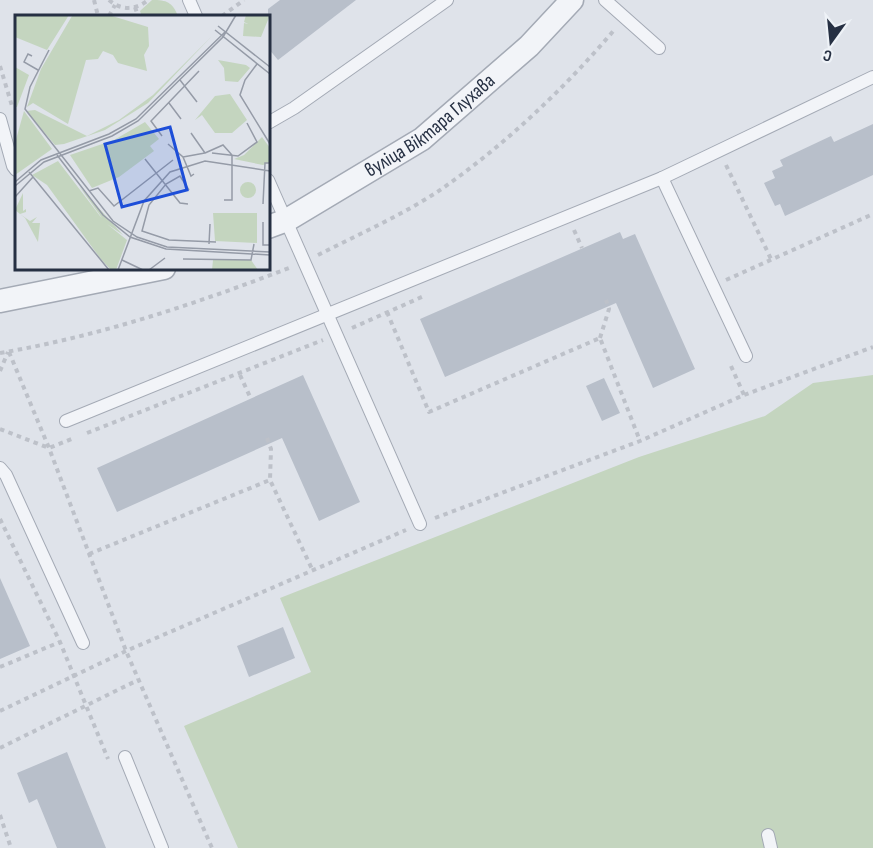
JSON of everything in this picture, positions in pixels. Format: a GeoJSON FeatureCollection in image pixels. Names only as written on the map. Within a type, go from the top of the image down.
{"type":"FeatureCollection","features":[{"type":"Feature","properties":{"kind":"street","name":"вуліца Віктара Глухава"},"geometry":{"type":"LineString","coordinates":[[278,224],[422,139],[529,46],[572,0]]}},
{"type":"Feature","properties":{"kind":"street"},"geometry":{"type":"LineString","coordinates":[[0,302],[154,270]]}},
{"type":"Feature","properties":{"kind":"lane"},"geometry":{"type":"LineString","coordinates":[[189,0],[195,15]]}},
{"type":"Feature","properties":{"kind":"lane"},"geometry":{"type":"LineString","coordinates":[[270,122],[294,108],[447,0]]}},
{"type":"Feature","properties":{"kind":"lane"},"geometry":{"type":"LineString","coordinates":[[605,0],[659,48]]}},
{"type":"Feature","properties":{"kind":"lane"},"geometry":{"type":"LineString","coordinates":[[66,421],[330,316],[662,178],[873,77]]}},
{"type":"Feature","properties":{"kind":"lane"},"geometry":{"type":"LineString","coordinates":[[0,119],[15,169]]}},
{"type":"Feature","properties":{"kind":"lane"},"geometry":{"type":"LineString","coordinates":[[662,178],[746,356]]}},
{"type":"Feature","properties":{"kind":"lane"},"geometry":{"type":"LineString","coordinates":[[270,189],[278,224],[304,262],[330,316],[420,524]]}},
{"type":"Feature","properties":{"kind":"lane"},"geometry":{"type":"LineString","coordinates":[[0,468],[6,475],[83,643]]}},
{"type":"Feature","properties":{"kind":"lane"},"geometry":{"type":"LineString","coordinates":[[125,757],[162,848]]}},
{"type":"Feature","properties":{"kind":"path"},"geometry":{"type":"LineString","coordinates":[[94,0],[98,15]]}},
{"type":"Feature","properties":{"kind":"path"},"geometry":{"type":"LineString","coordinates":[[109,0],[115,5],[135,7],[148,0]]}},
{"type":"Feature","properties":{"kind":"path"},"geometry":{"type":"LineString","coordinates":[[223,15],[244,0]]}},
{"type":"Feature","properties":{"kind":"path"},"geometry":{"type":"LineString","coordinates":[[110,15],[115,5]]}},
{"type":"Feature","properties":{"kind":"path"},"geometry":{"type":"LineString","coordinates":[[135,7],[138,15]]}},
{"type":"Feature","properties":{"kind":"path"},"geometry":{"type":"LineString","coordinates":[[0,353],[100,332],[204,300],[304,262],[443,188],[521,125],[578,73],[625,17]]}},
{"type":"Feature","properties":{"kind":"path"},"geometry":{"type":"LineString","coordinates":[[0,66],[13,110]]}},
{"type":"Feature","properties":{"kind":"path"},"geometry":{"type":"LineString","coordinates":[[725,162],[771,259]]}},
{"type":"Feature","properties":{"kind":"path"},"geometry":{"type":"LineString","coordinates":[[714,285],[873,214]]}},
{"type":"Feature","properties":{"kind":"path"},"geometry":{"type":"LineString","coordinates":[[564,234],[585,226]]}},
{"type":"Feature","properties":{"kind":"path"},"geometry":{"type":"LineString","coordinates":[[574,230],[582,248]]}},
{"type":"Feature","properties":{"kind":"path"},"geometry":{"type":"LineString","coordinates":[[0,429],[49,448],[240,375],[429,294]]}},
{"type":"Feature","properties":{"kind":"path"},"geometry":{"type":"LineString","coordinates":[[606,300],[609,309],[600,338],[640,441]]}},
{"type":"Feature","properties":{"kind":"path"},"geometry":{"type":"LineString","coordinates":[[387,312],[429,412],[600,338]]}},
{"type":"Feature","properties":{"kind":"path"},"geometry":{"type":"LineString","coordinates":[[0,711],[126,651],[312,569],[420,524],[640,441],[744,395],[873,347]]}},
{"type":"Feature","properties":{"kind":"path"},"geometry":{"type":"LineString","coordinates":[[0,371],[9,352]]}},
{"type":"Feature","properties":{"kind":"path"},"geometry":{"type":"LineString","coordinates":[[9,352],[49,448],[126,651],[212,848]]}},
{"type":"Feature","properties":{"kind":"path"},"geometry":{"type":"LineString","coordinates":[[730,362],[744,395]]}},
{"type":"Feature","properties":{"kind":"path"},"geometry":{"type":"LineString","coordinates":[[240,375],[251,399]]}},
{"type":"Feature","properties":{"kind":"path"},"geometry":{"type":"LineString","coordinates":[[267,438],[271,449],[270,480],[312,569]]}},
{"type":"Feature","properties":{"kind":"path"},"geometry":{"type":"LineString","coordinates":[[89,554],[270,480]]}},
{"type":"Feature","properties":{"kind":"path"},"geometry":{"type":"LineString","coordinates":[[0,519],[60,642],[109,761]]}},
{"type":"Feature","properties":{"kind":"path"},"geometry":{"type":"LineString","coordinates":[[0,667],[60,642]]}},
{"type":"Feature","properties":{"kind":"path"},"geometry":{"type":"LineString","coordinates":[[0,748],[138,680]]}},
{"type":"Feature","properties":{"kind":"path"},"geometry":{"type":"LineString","coordinates":[[0,815],[11,848]]}},
{"type":"Feature","properties":{"kind":"green space"},"geometry":{"type":"Polygon","coordinates":[[[152,0],[162,1],[174,8],[178,15],[141,14],[140,11],[152,0]]]}},
{"type":"Feature","properties":{"kind":"green space"},"geometry":{"type":"Polygon","coordinates":[[[873,375],[873,848],[238,848],[184,726],[311,672],[280,598],[639,457],[765,416],[813,383],[873,375]]]}},
{"type":"Feature","properties":{"kind":"building"},"geometry":{"type":"Polygon","coordinates":[[[280,0],[356,0],[278,60],[270,50],[268,9],[280,0]]]}},
{"type":"Feature","properties":{"kind":"building"},"geometry":{"type":"Polygon","coordinates":[[[873,124],[873,175],[785,216],[780,204],[775,206],[764,183],[775,178],[772,171],[783,166],[780,160],[831,136],[834,142],[873,124]]]}},
{"type":"Feature","properties":{"kind":"building"},"geometry":{"type":"Polygon","coordinates":[[[620,232],[623,239],[635,234],[695,369],[653,388],[616,303],[445,377],[420,319],[620,232]]]}},
{"type":"Feature","properties":{"kind":"building"},"geometry":{"type":"Polygon","coordinates":[[[303,375],[360,502],[319,521],[282,438],[117,512],[97,468],[303,375]]]}},
{"type":"Feature","properties":{"kind":"building"},"geometry":{"type":"Polygon","coordinates":[[[604,378],[620,413],[602,421],[586,386],[604,378]]]}},
{"type":"Feature","properties":{"kind":"building"},"geometry":{"type":"Polygon","coordinates":[[[0,578],[30,646],[0,659],[0,578]]]}},
{"type":"Feature","properties":{"kind":"building"},"geometry":{"type":"Polygon","coordinates":[[[283,627],[295,658],[249,677],[237,646],[283,627]]]}},
{"type":"Feature","properties":{"kind":"building"},"geometry":{"type":"Polygon","coordinates":[[[67,752],[106,848],[57,848],[37,799],[29,803],[17,773],[67,752]]]}}]}
